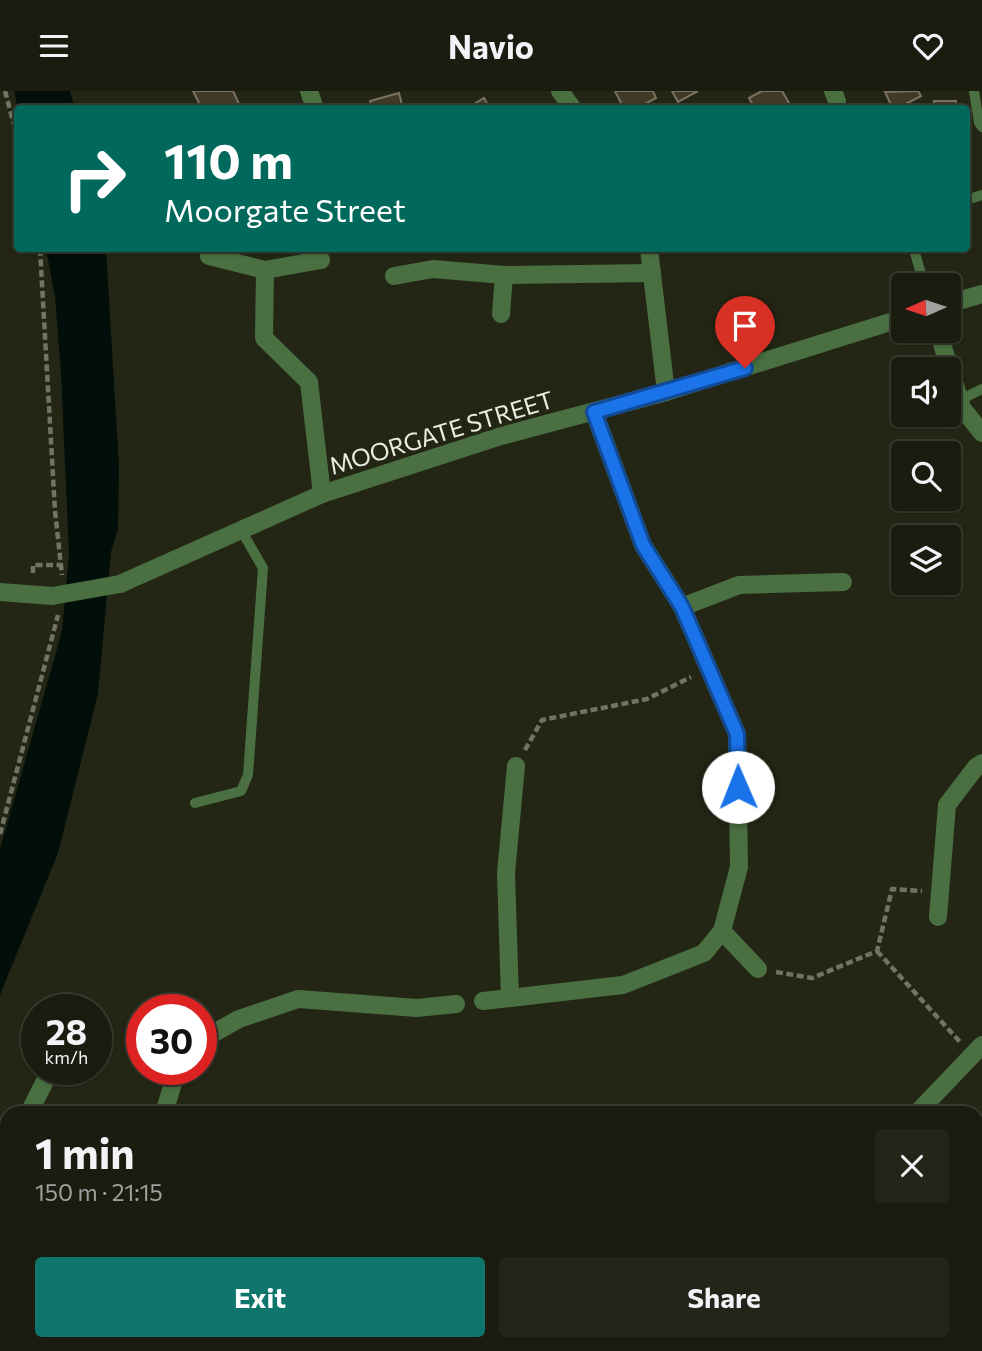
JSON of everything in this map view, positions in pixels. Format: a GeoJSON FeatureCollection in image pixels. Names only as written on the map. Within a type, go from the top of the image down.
{"type":"FeatureCollection","features":[{"type":"Feature","properties":{"kind":"street"},"geometry":{"type":"LineString","coordinates":[[649,252],[666,392]]}},
{"type":"Feature","properties":{"kind":"street"},"geometry":{"type":"LineString","coordinates":[[209,256],[265,270],[321,260]]}},
{"type":"Feature","properties":{"kind":"street"},"geometry":{"type":"LineString","coordinates":[[394,276],[433,269],[504,275],[652,272]]}},
{"type":"Feature","properties":{"kind":"street"},"geometry":{"type":"LineString","coordinates":[[265,270],[264,338],[309,382],[322,494]]}},
{"type":"Feature","properties":{"kind":"street"},"geometry":{"type":"LineString","coordinates":[[501,314],[504,275]]}},
{"type":"Feature","properties":{"kind":"street"},"geometry":{"type":"LineString","coordinates":[[961,300],[982,294]]}},
{"type":"Feature","properties":{"kind":"street","name":"MOORGATE STREET"},"geometry":{"type":"LineString","coordinates":[[0,592],[57,598],[120,584],[322,494],[501,436],[666,392],[891,323]]}},
{"type":"Feature","properties":{"kind":"street"},"geometry":{"type":"LineString","coordinates":[[961,404],[982,433]]}},
{"type":"Feature","properties":{"kind":"street"},"geometry":{"type":"LineString","coordinates":[[483,1001],[623,985],[704,953],[722,931],[739,867],[737,734],[682,607],[643,545],[594,412]]}},
{"type":"Feature","properties":{"kind":"street"},"geometry":{"type":"LineString","coordinates":[[682,607],[739,585],[843,582]]}},
{"type":"Feature","properties":{"kind":"street"},"geometry":{"type":"LineString","coordinates":[[939,917],[947,805],[982,763]]}},
{"type":"Feature","properties":{"kind":"street"},"geometry":{"type":"LineString","coordinates":[[510,998],[506,873],[516,766]]}},
{"type":"Feature","properties":{"kind":"street"},"geometry":{"type":"LineString","coordinates":[[722,931],[758,969]]}},
{"type":"Feature","properties":{"kind":"street"},"geometry":{"type":"LineString","coordinates":[[217,1031],[239,1019],[298,999],[417,1008],[456,1004]]}},
{"type":"Feature","properties":{"kind":"street"},"geometry":{"type":"LineString","coordinates":[[923,1106],[977,1051]]}},
{"type":"Feature","properties":{"kind":"street"},"geometry":{"type":"LineString","coordinates":[[32,1106],[43,1085]]}},
{"type":"Feature","properties":{"kind":"street"},"geometry":{"type":"LineString","coordinates":[[166,1106],[172,1085]]}},
{"type":"Feature","properties":{"kind":"lane"},"geometry":{"type":"LineString","coordinates":[[974,91],[982,127]]}},
{"type":"Feature","properties":{"kind":"lane"},"geometry":{"type":"LineString","coordinates":[[915,252],[921,273]]}},
{"type":"Feature","properties":{"kind":"lane"},"geometry":{"type":"LineString","coordinates":[[961,404],[982,389]]}},
{"type":"Feature","properties":{"kind":"lane"},"geometry":{"type":"LineString","coordinates":[[195,803],[241,791],[248,775],[262,568],[241,530]]}},
{"type":"Feature","properties":{"kind":"path"},"geometry":{"type":"LineString","coordinates":[[5,91],[14,125]]}},
{"type":"Feature","properties":{"kind":"path"},"geometry":{"type":"LineString","coordinates":[[0,834],[57,598],[62,565],[55,511],[40,252]]}},
{"type":"Feature","properties":{"kind":"path"},"geometry":{"type":"LineString","coordinates":[[516,766],[542,720],[647,699],[709,669]]}},
{"type":"Feature","properties":{"kind":"path"},"geometry":{"type":"LineString","coordinates":[[877,951],[892,889],[940,893]]}},
{"type":"Feature","properties":{"kind":"path"},"geometry":{"type":"LineString","coordinates":[[758,969],[812,978],[877,951]]}},
{"type":"Feature","properties":{"kind":"path"},"geometry":{"type":"LineString","coordinates":[[877,951],[977,1051]]}},
{"type":"Feature","properties":{"kind":"shaded area"},"geometry":{"type":"Polygon","coordinates":[[[14,91],[70,91],[74,105],[17,105],[14,91]]]}},
{"type":"Feature","properties":{"kind":"shaded area"},"geometry":{"type":"Polygon","coordinates":[[[47,252],[106,252],[119,466],[118,529],[111,552],[98,694],[58,853],[0,995],[0,849],[62,631],[69,554],[55,297],[47,252]]]}},
{"type":"Feature","properties":{"kind":"building"},"geometry":{"type":"Polygon","coordinates":[[[193,91],[233,91],[240,105],[200,105],[193,91]]]}},
{"type":"Feature","properties":{"kind":"building"},"geometry":{"type":"Polygon","coordinates":[[[615,91],[653,91],[656,98],[643,105],[622,105],[615,91]]]}},
{"type":"Feature","properties":{"kind":"building"},"geometry":{"type":"Polygon","coordinates":[[[672,91],[698,91],[678,102],[672,91]]]}},
{"type":"Feature","properties":{"kind":"building"},"geometry":{"type":"Polygon","coordinates":[[[762,91],[782,91],[789,103],[753,105],[749,98],[762,91]]]}},
{"type":"Feature","properties":{"kind":"building"},"geometry":{"type":"Polygon","coordinates":[[[918,91],[921,96],[904,105],[891,105],[885,92],[918,91]]]}},
{"type":"Feature","properties":{"kind":"building"},"geometry":{"type":"Polygon","coordinates":[[[399,93],[402,105],[371,105],[370,101],[399,93]]]}},
{"type":"Feature","properties":{"kind":"building"},"geometry":{"type":"Polygon","coordinates":[[[484,98],[488,105],[473,105],[484,98]]]}},
{"type":"Feature","properties":{"kind":"building"},"geometry":{"type":"Polygon","coordinates":[[[934,101],[956,101],[956,105],[934,105],[934,101]]]}},
{"type":"Feature","properties":{"kind":"route"},"geometry":{"type":"LineString","coordinates":[[738,787],[737,734],[682,607],[643,545],[594,412],[745,368]]}}]}
